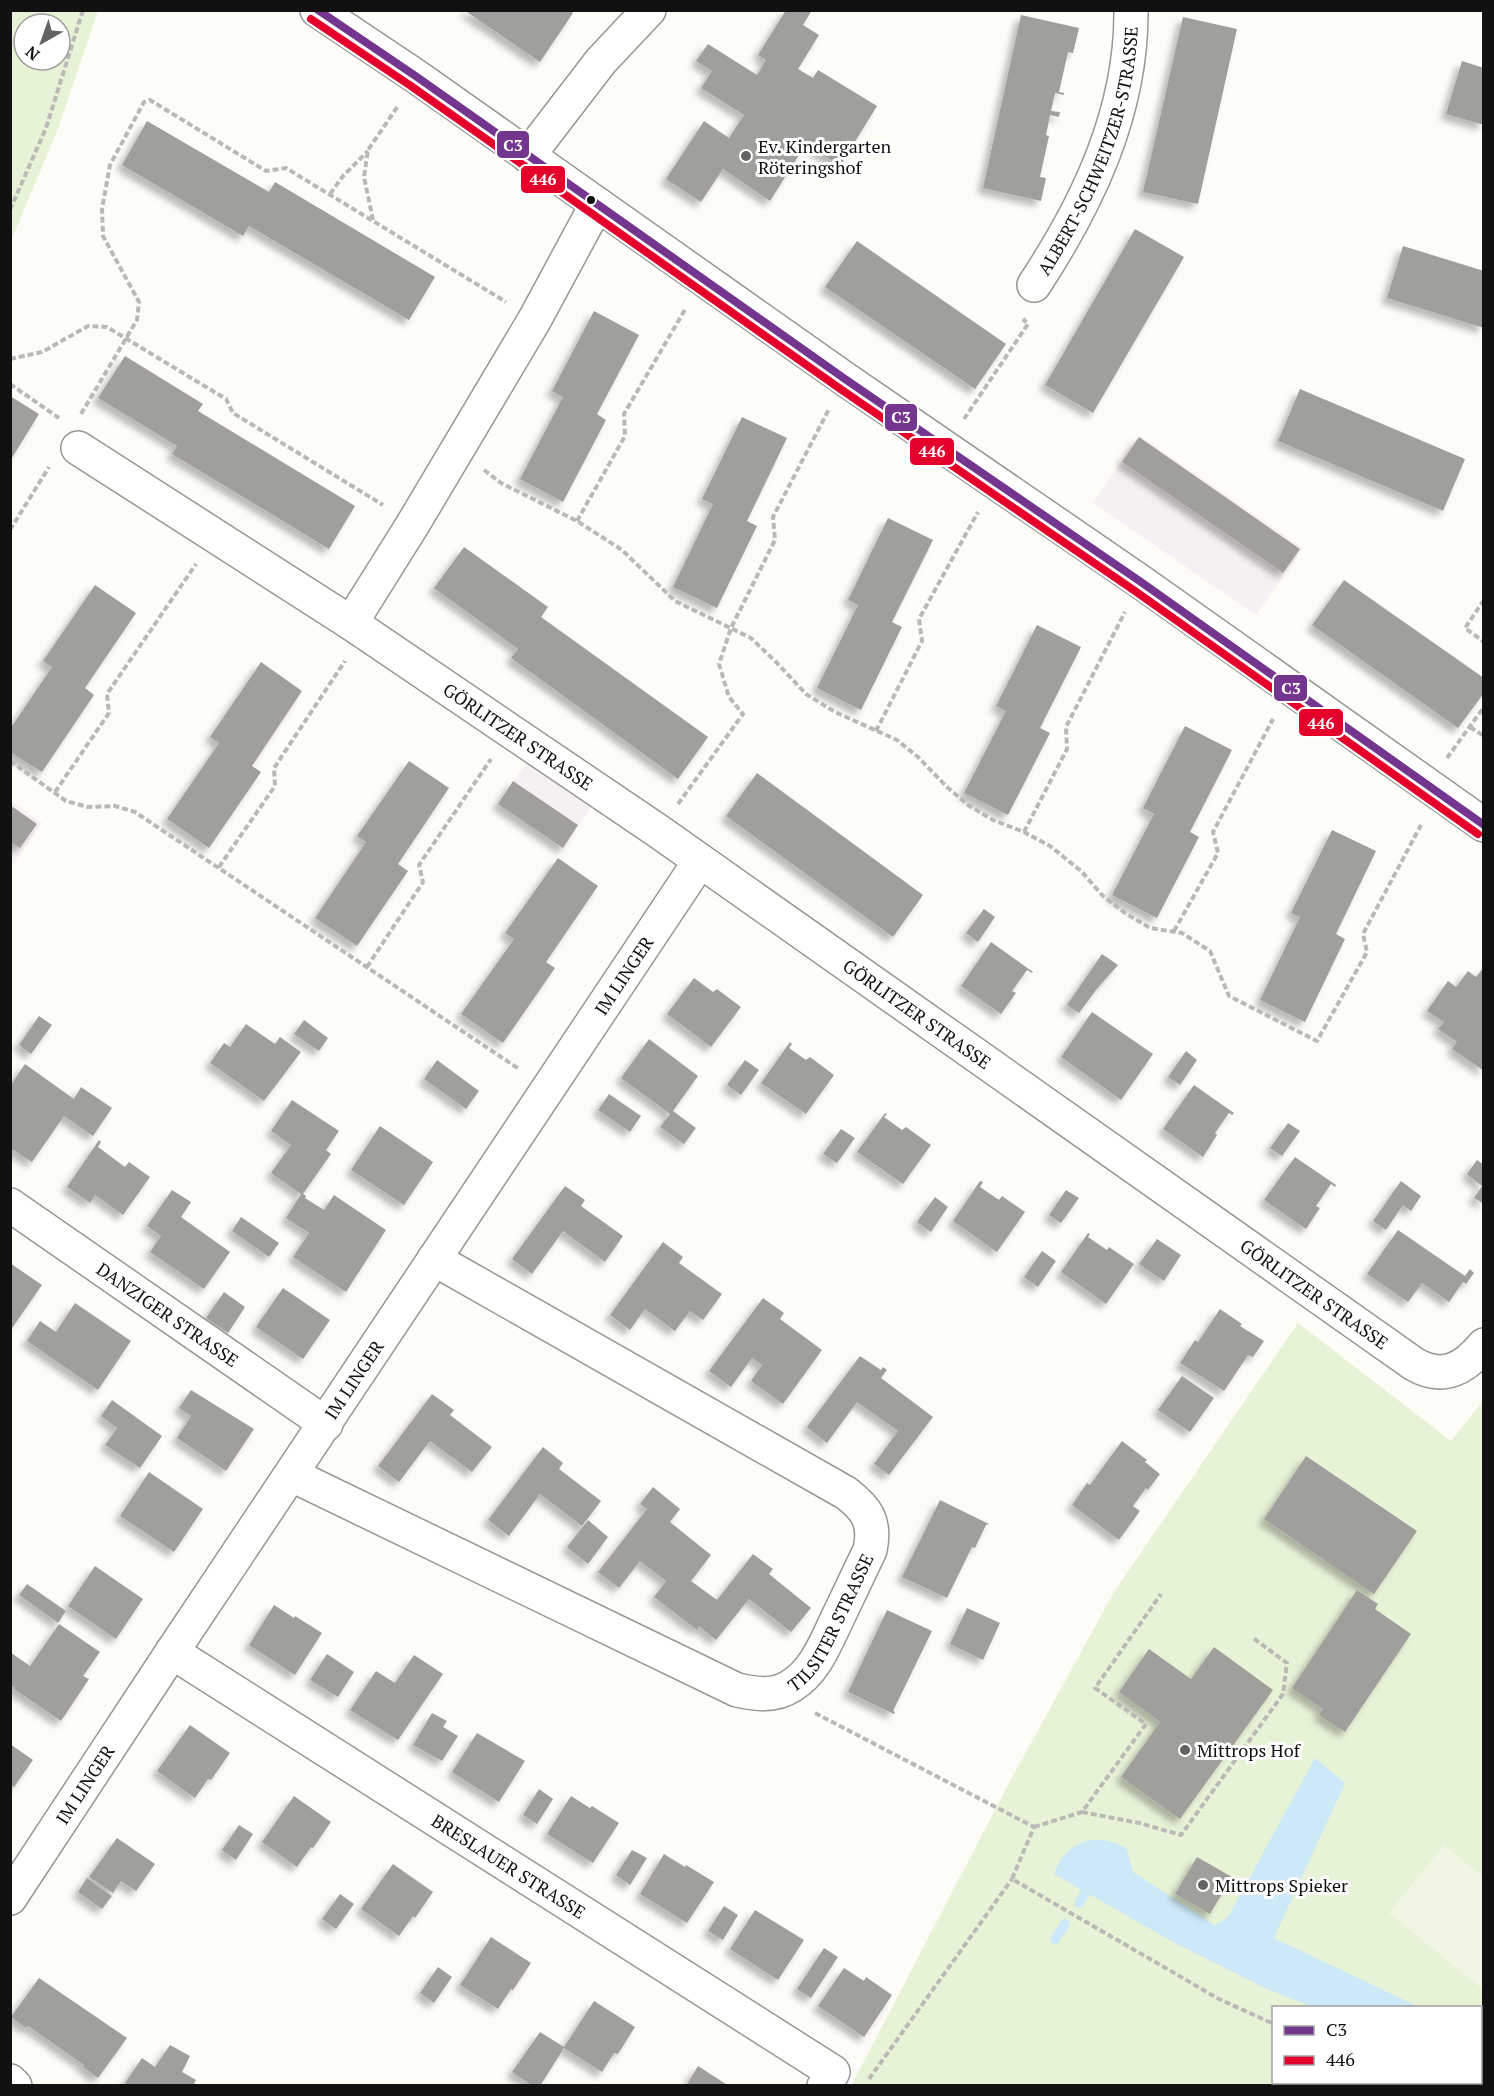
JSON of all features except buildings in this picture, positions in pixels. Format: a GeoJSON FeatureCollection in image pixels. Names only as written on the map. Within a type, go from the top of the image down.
{"type":"FeatureCollection","features":[{"type":"Feature","properties":{"kind":"street"},"geometry":{"type":"LineString","coordinates":[[318,10],[417,77],[845,379],[1141,582],[1484,825]]}},
{"type":"Feature","properties":{"kind":"street"},"geometry":{"type":"LineString","coordinates":[[528,156],[601,61],[649,10]]}},
{"type":"Feature","properties":{"kind":"street","name":"ALBERT-SCHWEITZER-STRASSE"},"geometry":{"type":"LineString","coordinates":[[1034,285],[1057,249],[1086,195],[1109,138],[1124,91],[1131,40],[1131,10]]}},
{"type":"Feature","properties":{"kind":"street"},"geometry":{"type":"LineString","coordinates":[[357,627],[413,524],[535,319],[597,204]]}},
{"type":"Feature","properties":{"kind":"street","name":"GÖRLITZER STRASSE"},"geometry":{"type":"LineString","coordinates":[[68,445],[357,627],[658,831],[1423,1370],[1435,1372],[1457,1369],[1467,1363],[1484,1346]]}},
{"type":"Feature","properties":{"kind":"street","name":"IM LINGER"},"geometry":{"type":"LineString","coordinates":[[10,1898],[700,861]]}},
{"type":"Feature","properties":{"kind":"street","name":"DANZIGER STRASSE"},"geometry":{"type":"LineString","coordinates":[[10,1205],[326,1424]]}},
{"type":"Feature","properties":{"kind":"street","name":"TILSITER STRASSE"},"geometry":{"type":"LineString","coordinates":[[291,1475],[720,1683],[753,1694],[768,1694],[782,1690],[802,1677],[816,1661],[870,1550],[873,1536],[866,1511],[846,1493],[434,1259]]}},
{"type":"Feature","properties":{"kind":"street","name":"BRESLAUER STRASSE"},"geometry":{"type":"LineString","coordinates":[[172,1652],[833,2072],[825,2085]]}},
{"type":"Feature","properties":{"kind":"street"},"geometry":{"type":"LineString","coordinates":[[10,2081],[15,2085]]}},
{"type":"Feature","properties":{"kind":"path"},"geometry":{"type":"LineString","coordinates":[[10,210],[46,128],[83,10]]}},
{"type":"Feature","properties":{"kind":"path"},"geometry":{"type":"LineString","coordinates":[[330,194],[343,176],[369,150],[417,77]]}},
{"type":"Feature","properties":{"kind":"path"},"geometry":{"type":"LineString","coordinates":[[10,530],[68,445],[137,320],[139,302],[103,236],[102,209],[110,165],[144,102],[150,99],[266,171],[286,168],[535,319]]}},
{"type":"Feature","properties":{"kind":"path"},"geometry":{"type":"LineString","coordinates":[[369,150],[364,177],[373,221]]}},
{"type":"Feature","properties":{"kind":"path"},"geometry":{"type":"LineString","coordinates":[[577,521],[625,436],[624,414],[703,278]]}},
{"type":"Feature","properties":{"kind":"path"},"geometry":{"type":"LineString","coordinates":[[945,447],[1028,324],[1013,311],[1034,285]]}},
{"type":"Feature","properties":{"kind":"path"},"geometry":{"type":"LineString","coordinates":[[10,359],[42,352],[88,326],[107,327],[226,399],[233,412],[413,524]]}},
{"type":"Feature","properties":{"kind":"path"},"geometry":{"type":"LineString","coordinates":[[658,831],[743,714],[729,697],[719,664],[731,628],[775,540],[773,517],[845,379]]}},
{"type":"Feature","properties":{"kind":"path"},"geometry":{"type":"LineString","coordinates":[[10,384],[44,406],[68,445]]}},
{"type":"Feature","properties":{"kind":"path"},"geometry":{"type":"LineString","coordinates":[[458,449],[501,483],[577,521],[622,550],[675,601],[751,638],[806,694],[835,712],[897,740],[968,805],[993,820],[1024,832],[1050,846],[1081,871],[1102,895],[1125,913],[1150,928],[1182,933],[1210,951],[1229,996],[1317,1041],[1367,952],[1363,934],[1433,789],[1484,707]]}},
{"type":"Feature","properties":{"kind":"path"},"geometry":{"type":"LineString","coordinates":[[876,730],[922,641],[919,619],[994,481]]}},
{"type":"Feature","properties":{"kind":"path"},"geometry":{"type":"LineString","coordinates":[[55,792],[109,713],[108,694],[215,536]]}},
{"type":"Feature","properties":{"kind":"path"},"geometry":{"type":"LineString","coordinates":[[1024,832],[1067,749],[1066,727],[1141,582]]}},
{"type":"Feature","properties":{"kind":"path"},"geometry":{"type":"LineString","coordinates":[[1484,600],[1465,628],[1484,642]]}},
{"type":"Feature","properties":{"kind":"path"},"geometry":{"type":"LineString","coordinates":[[219,867],[275,786],[274,768],[357,627]]}},
{"type":"Feature","properties":{"kind":"path"},"geometry":{"type":"LineString","coordinates":[[1174,931],[1218,853],[1213,832],[1289,688]]}},
{"type":"Feature","properties":{"kind":"path"},"geometry":{"type":"LineString","coordinates":[[1470,727],[1484,736]]}},
{"type":"Feature","properties":{"kind":"path"},"geometry":{"type":"LineString","coordinates":[[367,967],[423,882],[419,865],[510,730]]}},
{"type":"Feature","properties":{"kind":"path"},"geometry":{"type":"LineString","coordinates":[[10,761],[66,801],[88,807],[115,806],[135,812],[548,1087]]}},
{"type":"Feature","properties":{"kind":"path"},"geometry":{"type":"LineString","coordinates":[[1082,1812],[1146,1724],[1095,1688],[1161,1594]]}},
{"type":"Feature","properties":{"kind":"path"},"geometry":{"type":"LineString","coordinates":[[782,1690],[803,1707],[1034,1827],[1082,1812],[1139,1823],[1181,1835],[1283,1694],[1287,1663],[1253,1638]]}},
{"type":"Feature","properties":{"kind":"path"},"geometry":{"type":"LineString","coordinates":[[864,2085],[1012,1879],[1034,1827]]}},
{"type":"Feature","properties":{"kind":"path"},"geometry":{"type":"LineString","coordinates":[[1012,1879],[1219,1999],[1272,2023]]}},
{"type":"Feature","properties":{"kind":"path"},"geometry":{"type":"LineString","coordinates":[[1482,2068],[1484,2056]]}},
{"type":"Feature","properties":{"kind":"shaded area"},"geometry":{"type":"Polygon","coordinates":[[[1139,435],[1303,548],[1256,615],[1093,503],[1139,435]]]}},
{"type":"Feature","properties":{"kind":"shaded area"},"geometry":{"type":"Polygon","coordinates":[[[526,763],[591,808],[563,848],[498,804],[526,763]]]}},
{"type":"Feature","properties":{"kind":"shaded area"},"geometry":{"type":"Polygon","coordinates":[[[11,801],[42,823],[11,866],[11,801]]]}},
{"type":"Feature","properties":{"kind":"green space"},"geometry":{"type":"Polygon","coordinates":[[[11,10],[98,11],[57,131],[11,241],[11,10]]]}},
{"type":"Feature","properties":{"kind":"green space"},"geometry":{"type":"Polygon","coordinates":[[[1298,1323],[1451,1441],[1483,1401],[1483,2085],[851,2086],[1009,1783],[1114,1592],[1298,1323]]]}},
{"type":"Feature","properties":{"kind":"green space"},"geometry":{"type":"Polygon","coordinates":[[[1444,1845],[1483,1877],[1484,1985],[1481,1988],[1389,1913],[1444,1845]]]}},
{"type":"Feature","properties":{"kind":"water"},"geometry":{"type":"Polygon","coordinates":[[[1315,1758],[1345,1783],[1274,1938],[1417,2006],[1310,2006],[1267,1989],[1173,1942],[1054,1874],[1063,1857],[1077,1845],[1093,1840],[1111,1841],[1127,1849],[1133,1872],[1215,1925],[1228,1917],[1315,1758]]]}},
{"type":"Feature","properties":{"kind":"waterway"},"geometry":{"type":"LineString","coordinates":[[1079,1903],[1085,1893]]}},
{"type":"Feature","properties":{"kind":"waterway"},"geometry":{"type":"LineString","coordinates":[[1055,1939],[1065,1924]]}},
{"type":"Feature","properties":{"kind":"transit line","name":"C3"},"geometry":{"type":"LineString","coordinates":[[318,10],[417,77],[845,379],[1141,582],[1484,825]]}},
{"type":"Feature","properties":{"kind":"transit line","name":"446"},"geometry":{"type":"LineString","coordinates":[[311,19],[411,86],[839,388],[1135,591],[1478,834]]}},
{"type":"Feature","properties":{"kind":"place","name":"Ev. Kindergarten Röteringshof"},"geometry":{"type":"Point","coordinates":[746,156]}},
{"type":"Feature","properties":{"kind":"place","name":"Mittrops Hof"},"geometry":{"type":"Point","coordinates":[1185,1750]}},
{"type":"Feature","properties":{"kind":"place","name":"Mittrops Spieker"},"geometry":{"type":"Point","coordinates":[1203,1885]}}]}
